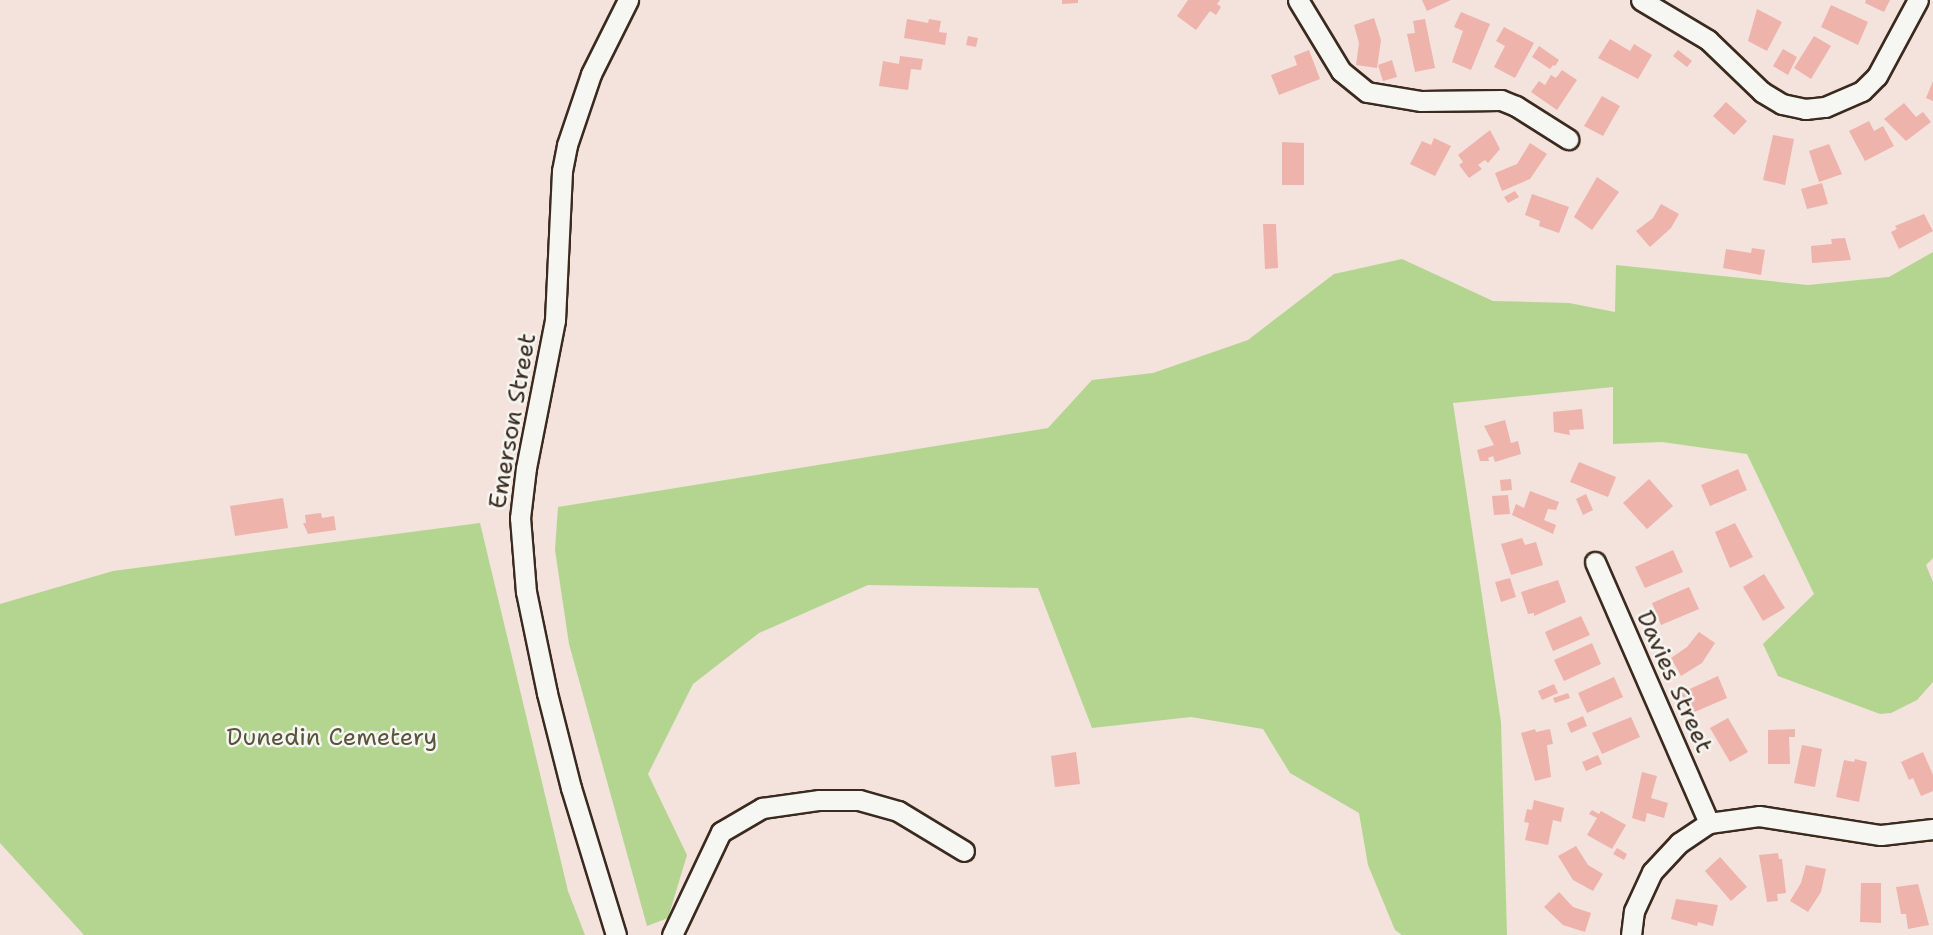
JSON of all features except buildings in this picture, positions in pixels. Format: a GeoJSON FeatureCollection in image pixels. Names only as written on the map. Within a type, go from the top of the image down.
{"type":"FeatureCollection","features":[{"type":"Feature","properties":{"kind":"street","name":"Emerson Street"},"geometry":{"type":"LineString","coordinates":[[616,935],[571,788],[547,693],[526,593],[520,518],[526,468],[555,320],[562,171],[567,145],[591,74],[628,0]]}},
{"type":"Feature","properties":{"kind":"street"},"geometry":{"type":"LineString","coordinates":[[1297,0],[1342,71],[1367,92],[1421,102],[1502,100],[1568,139]]}},
{"type":"Feature","properties":{"kind":"street"},"geometry":{"type":"LineString","coordinates":[[1641,0],[1708,40],[1762,92],[1782,104],[1805,109],[1825,107],[1862,91],[1877,76],[1918,0]]}},
{"type":"Feature","properties":{"kind":"street","name":"Davies Street"},"geometry":{"type":"LineString","coordinates":[[1595,562],[1709,823]]}},
{"type":"Feature","properties":{"kind":"street"},"geometry":{"type":"LineString","coordinates":[[672,935],[720,832],[762,808],[807,802],[859,800],[898,811],[964,851]]}},
{"type":"Feature","properties":{"kind":"street"},"geometry":{"type":"LineString","coordinates":[[1631,935],[1634,911],[1652,872],[1679,843],[1709,823],[1759,816],[1881,835],[1933,829]]}},
{"type":"Feature","properties":{"kind":"green space"},"geometry":{"type":"Polygon","coordinates":[[[1933,252],[1933,558],[1926,565],[1933,582],[1933,682],[1917,700],[1891,713],[1880,714],[1778,676],[1763,644],[1814,594],[1747,454],[1662,442],[1613,444],[1613,387],[1453,403],[1501,722],[1507,935],[1402,935],[1395,930],[1368,865],[1359,813],[1290,773],[1263,729],[1191,717],[1092,728],[1038,588],[868,585],[759,633],[693,684],[648,774],[687,855],[668,918],[647,926],[569,644],[555,550],[558,507],[1048,428],[1092,380],[1153,373],[1248,340],[1334,274],[1402,259],[1493,301],[1569,303],[1615,312],[1616,265],[1808,285],[1889,277],[1933,252]]]}},
{"type":"Feature","properties":{"kind":"green space","name":"Dunedin Cemetery"},"geometry":{"type":"Polygon","coordinates":[[[480,523],[568,891],[585,935],[84,935],[0,843],[0,604],[113,571],[480,523]]]}}]}
